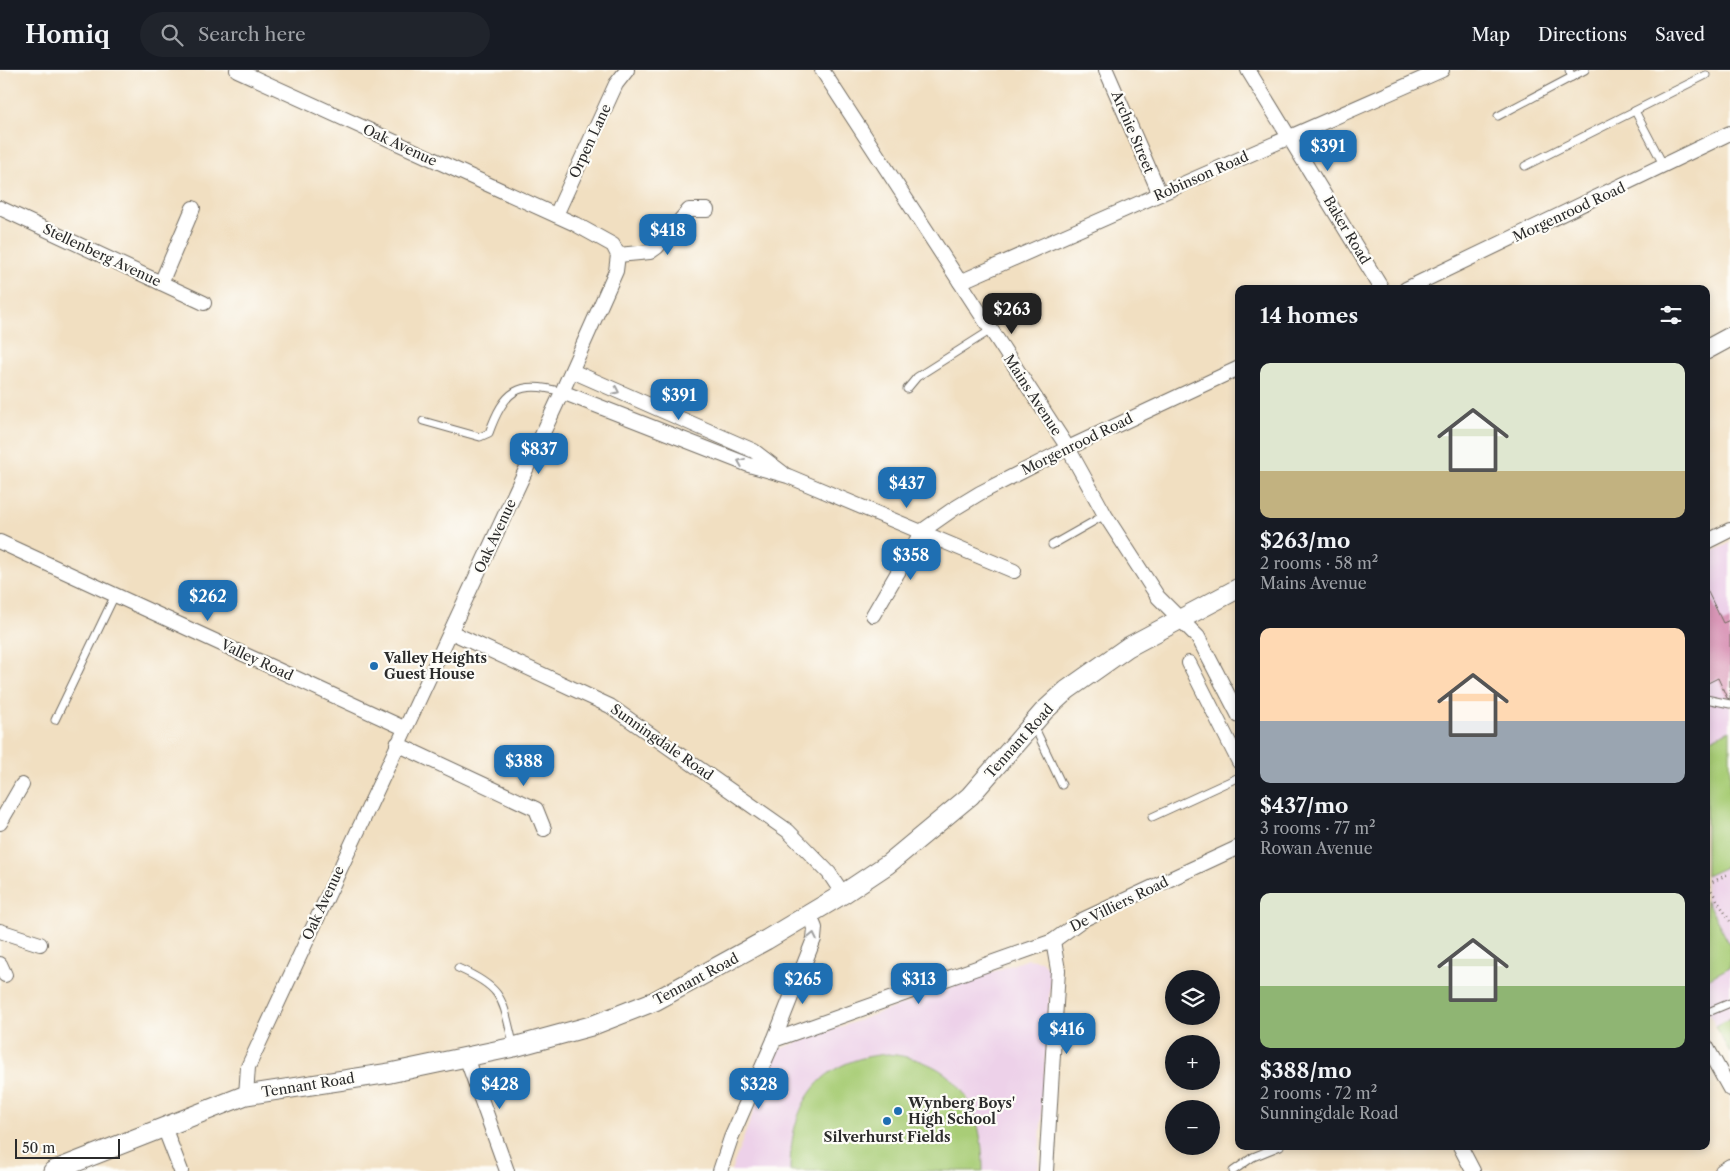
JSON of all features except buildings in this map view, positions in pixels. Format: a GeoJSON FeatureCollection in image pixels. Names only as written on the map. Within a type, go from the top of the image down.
{"type":"FeatureCollection","features":[{"type":"Feature","properties":{"kind":"main road"},"geometry":{"type":"LineString","coordinates":[[1710,348],[1730,337]]}},
{"type":"Feature","properties":{"kind":"main road","name":"Tennant Road"},"geometry":{"type":"LineString","coordinates":[[53,1171],[246,1095],[390,1072],[514,1047],[591,1026],[655,1001],[698,979],[809,914],[888,864],[954,811],[975,790],[1033,723],[1067,690],[1128,647],[1235,590]]}},
{"type":"Feature","properties":{"kind":"street","name":"Orpen Lane"},"geometry":{"type":"LineString","coordinates":[[556,215],[616,84],[627,70]]}},
{"type":"Feature","properties":{"kind":"street","name":"Archie Street"},"geometry":{"type":"LineString","coordinates":[[1106,70],[1160,194]]}},
{"type":"Feature","properties":{"kind":"street","name":"Baker Road"},"geometry":{"type":"LineString","coordinates":[[1248,70],[1380,285]]}},
{"type":"Feature","properties":{"kind":"street","name":"Robinson Road"},"geometry":{"type":"LineString","coordinates":[[960,282],[1442,70]]}},
{"type":"Feature","properties":{"kind":"street","name":"Oak Avenue"},"geometry":{"type":"LineString","coordinates":[[241,71],[556,215],[607,241],[613,245],[618,255],[616,271],[572,371],[451,632],[404,728],[248,1067],[246,1095]]}},
{"type":"Feature","properties":{"kind":"street","name":"Mains Avenue"},"geometry":{"type":"LineString","coordinates":[[826,71],[1068,448],[1105,515],[1162,602],[1198,637],[1235,708]]}},
{"type":"Feature","properties":{"kind":"street","name":"Morgenrood Road"},"geometry":{"type":"LineString","coordinates":[[1414,285],[1730,133]]}},
{"type":"Feature","properties":{"kind":"street","name":"Stellenberg Avenue"},"geometry":{"type":"LineString","coordinates":[[0,208],[204,303]]}},
{"type":"Feature","properties":{"kind":"street"},"geometry":{"type":"LineString","coordinates":[[161,283],[193,208]]}},
{"type":"Feature","properties":{"kind":"street"},"geometry":{"type":"LineString","coordinates":[[618,255],[650,252],[657,247],[689,210],[708,210]]}},
{"type":"Feature","properties":{"kind":"street","name":"Morgenrood Road"},"geometry":{"type":"LineString","coordinates":[[922,531],[980,493],[1068,448],[1235,370]]}},
{"type":"Feature","properties":{"kind":"street"},"geometry":{"type":"LineString","coordinates":[[572,371],[754,451],[788,476]]}},
{"type":"Feature","properties":{"kind":"street"},"geometry":{"type":"LineString","coordinates":[[562,392],[749,465],[788,476],[1014,571]]}},
{"type":"Feature","properties":{"kind":"street"},"geometry":{"type":"LineString","coordinates":[[1710,540],[1730,530]]}},
{"type":"Feature","properties":{"kind":"street"},"geometry":{"type":"LineString","coordinates":[[873,615],[922,531]]}},
{"type":"Feature","properties":{"kind":"street","name":"Valley Road"},"geometry":{"type":"LineString","coordinates":[[0,542],[404,728]]}},
{"type":"Feature","properties":{"kind":"street","name":"Sunningdale Road"},"geometry":{"type":"LineString","coordinates":[[451,632],[610,706],[788,831],[829,873],[843,894]]}},
{"type":"Feature","properties":{"kind":"street"},"geometry":{"type":"LineString","coordinates":[[1189,663],[1235,754]]}},
{"type":"Feature","properties":{"kind":"street"},"geometry":{"type":"LineString","coordinates":[[1209,704],[1228,694]]}},
{"type":"Feature","properties":{"kind":"street"},"geometry":{"type":"LineString","coordinates":[[397,744],[536,809],[544,829]]}},
{"type":"Feature","properties":{"kind":"street"},"geometry":{"type":"LineString","coordinates":[[0,822],[22,785]]}},
{"type":"Feature","properties":{"kind":"street","name":"De Villiers Road"},"geometry":{"type":"LineString","coordinates":[[774,1040],[1053,941],[1082,920],[1235,849]]}},
{"type":"Feature","properties":{"kind":"street"},"geometry":{"type":"LineString","coordinates":[[720,1171],[731,1138],[774,1040],[814,939],[815,928],[809,914]]}},
{"type":"Feature","properties":{"kind":"street"},"geometry":{"type":"LineString","coordinates":[[0,931],[40,944]]}},
{"type":"Feature","properties":{"kind":"street"},"geometry":{"type":"LineString","coordinates":[[1046,1171],[1058,970],[1053,941]]}},
{"type":"Feature","properties":{"kind":"street"},"geometry":{"type":"LineString","coordinates":[[1710,1053],[1730,1089]]}},
{"type":"Feature","properties":{"kind":"street"},"geometry":{"type":"LineString","coordinates":[[466,1057],[507,1171]]}},
{"type":"Feature","properties":{"kind":"street"},"geometry":{"type":"LineString","coordinates":[[164,1127],[181,1171]]}},
{"type":"Feature","properties":{"kind":"street"},"geometry":{"type":"LineString","coordinates":[[1462,1150],[1473,1171]]}},
{"type":"Feature","properties":{"kind":"street"},"geometry":{"type":"LineString","coordinates":[[1722,1171],[1730,1166]]}},
{"type":"Feature","properties":{"kind":"lane"},"geometry":{"type":"LineString","coordinates":[[1498,116],[1570,73],[1585,70]]}},
{"type":"Feature","properties":{"kind":"lane"},"geometry":{"type":"LineString","coordinates":[[1525,166],[1706,74]]}},
{"type":"Feature","properties":{"kind":"lane"},"geometry":{"type":"LineString","coordinates":[[1635,111],[1664,166]]}},
{"type":"Feature","properties":{"kind":"lane"},"geometry":{"type":"LineString","coordinates":[[907,389],[917,377],[991,330]]}},
{"type":"Feature","properties":{"kind":"lane"},"geometry":{"type":"LineString","coordinates":[[423,422],[480,437],[489,433],[495,416],[512,392],[528,386],[544,386],[562,392]]}},
{"type":"Feature","properties":{"kind":"lane"},"geometry":{"type":"LineString","coordinates":[[1052,545],[1105,515]]}},
{"type":"Feature","properties":{"kind":"lane"},"geometry":{"type":"LineString","coordinates":[[55,720],[115,595]]}},
{"type":"Feature","properties":{"kind":"lane"},"geometry":{"type":"LineString","coordinates":[[1710,700],[1730,704]]}},
{"type":"Feature","properties":{"kind":"lane"},"geometry":{"type":"LineString","coordinates":[[1033,723],[1062,785]]}},
{"type":"Feature","properties":{"kind":"lane"},"geometry":{"type":"LineString","coordinates":[[1152,817],[1235,779]]}},
{"type":"Feature","properties":{"kind":"lane"},"geometry":{"type":"LineString","coordinates":[[458,968],[482,979],[498,994],[514,1047]]}},
{"type":"Feature","properties":{"kind":"lane"},"geometry":{"type":"LineString","coordinates":[[1710,1011],[1730,1003]]}},
{"type":"Feature","properties":{"kind":"lane"},"geometry":{"type":"LineString","coordinates":[[1233,1171],[1254,1157],[1271,1150]]}},
{"type":"Feature","properties":{"kind":"path"},"geometry":{"type":"LineString","coordinates":[[1710,882],[1730,874]]}},
{"type":"Feature","properties":{"kind":"path"},"geometry":{"type":"LineString","coordinates":[[1710,889],[1719,907],[1725,912],[1730,921]]}},
{"type":"Feature","properties":{"kind":"shaded area"},"geometry":{"type":"Polygon","coordinates":[[[1730,543],[1730,1053],[1710,1016],[1710,553],[1730,543]]]}},
{"type":"Feature","properties":{"kind":"shaded area","name":"Wynberg Boys' High School"},"geometry":{"type":"Polygon","coordinates":[[[1028,959],[1041,961],[1051,971],[1038,1171],[731,1171],[777,1050],[1028,959]]]}},
{"type":"Feature","properties":{"kind":"green space"},"geometry":{"type":"Polygon","coordinates":[[[1730,730],[1730,865],[1710,874],[1710,739],[1730,730]]]}},
{"type":"Feature","properties":{"kind":"green space"},"geometry":{"type":"Polygon","coordinates":[[[1710,908],[1730,945],[1730,967],[1710,978],[1710,908]]]}},
{"type":"Feature","properties":{"kind":"green space"},"geometry":{"type":"Polygon","coordinates":[[[1730,1018],[1730,1053],[1716,1026],[1730,1018]]]}},
{"type":"Feature","properties":{"kind":"green space","name":"Silverhurst Fields"},"geometry":{"type":"Polygon","coordinates":[[[888,1054],[912,1058],[932,1066],[949,1077],[962,1090],[978,1126],[982,1147],[983,1171],[790,1171],[791,1147],[795,1126],[802,1106],[812,1090],[826,1076],[843,1065],[863,1058],[888,1054]]]}},
{"type":"Feature","properties":{"kind":"place","name":"Valley Heights Guest House"},"geometry":{"type":"Point","coordinates":[374,666]}},
{"type":"Feature","properties":{"kind":"place","name":"Wynberg Boys' High School"},"geometry":{"type":"Point","coordinates":[898,1111]}},
{"type":"Feature","properties":{"kind":"place","name":"Silverhurst Fields"},"geometry":{"type":"Point","coordinates":[887,1121]}}]}
